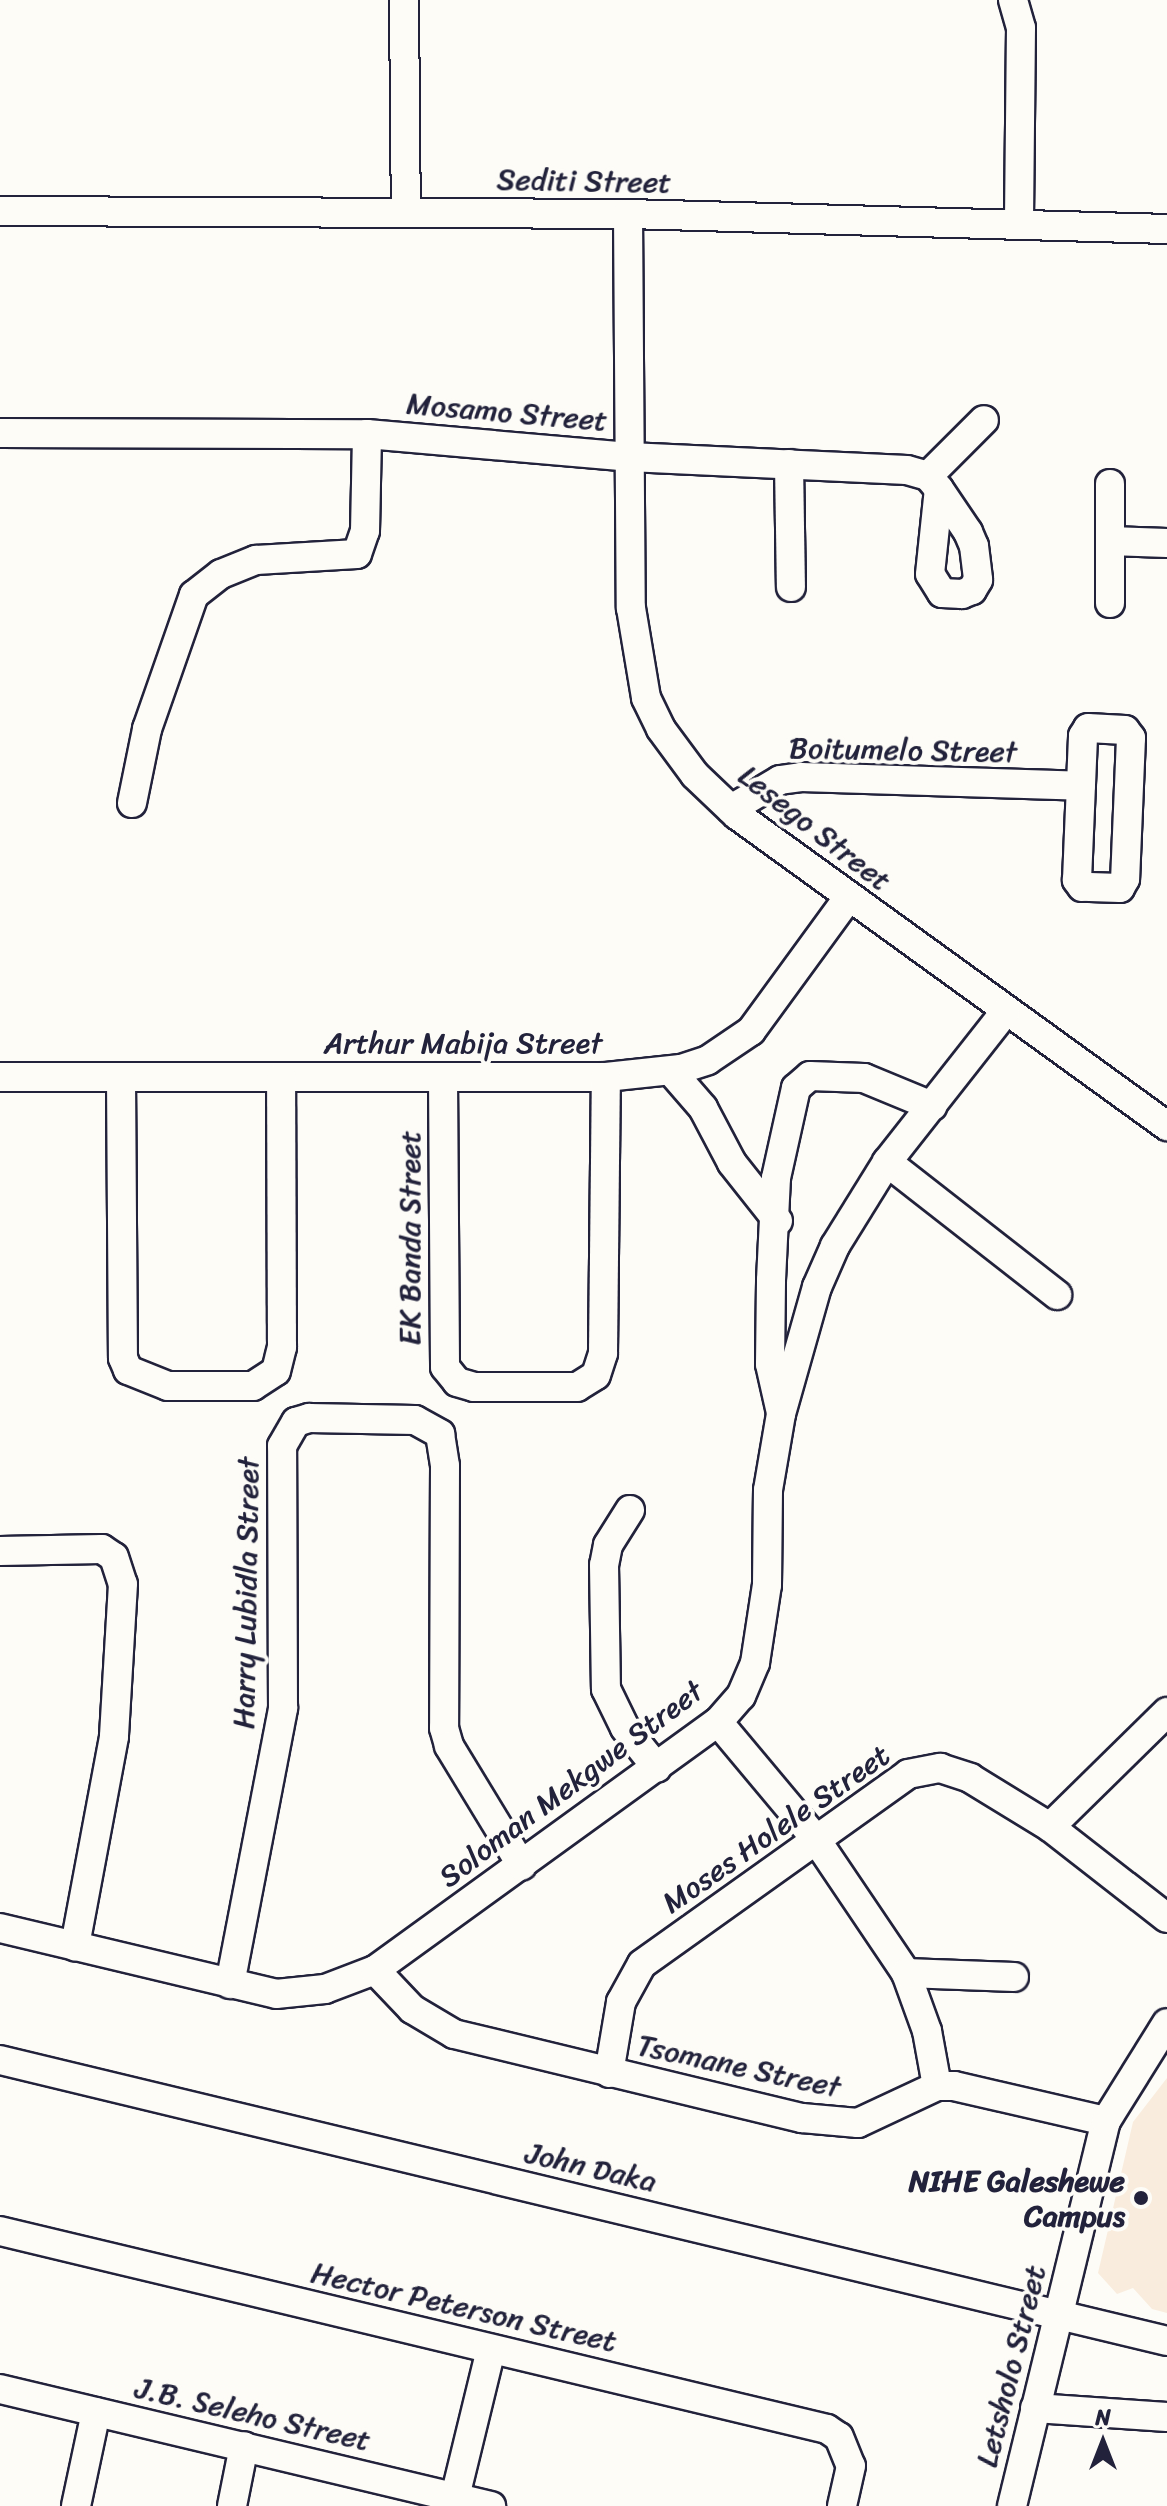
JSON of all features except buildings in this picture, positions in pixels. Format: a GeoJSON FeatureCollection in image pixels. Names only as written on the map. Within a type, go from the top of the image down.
{"type":"FeatureCollection","features":[{"type":"Feature","properties":{"kind":"street"},"geometry":{"type":"LineString","coordinates":[[404,0],[406,213]]}},
{"type":"Feature","properties":{"kind":"street"},"geometry":{"type":"LineString","coordinates":[[1013,0],[1021,28],[1019,223]]}},
{"type":"Feature","properties":{"kind":"street","name":"Sediti Street"},"geometry":{"type":"LineString","coordinates":[[0,211],[628,214],[1167,229]]}},
{"type":"Feature","properties":{"kind":"street","name":"Lesego Street"},"geometry":{"type":"LineString","coordinates":[[628,214],[631,608],[646,698],[682,760],[731,809],[848,898],[1167,1126]]}},
{"type":"Feature","properties":{"kind":"street","name":"Mosamo Street"},"geometry":{"type":"LineString","coordinates":[[0,433],[367,434],[629,457],[907,470],[934,483],[984,420]]}},
{"type":"Feature","properties":{"kind":"street"},"geometry":{"type":"LineString","coordinates":[[132,803],[147,729],[194,595],[221,574],[256,560],[357,554],[365,531],[367,434]]}},
{"type":"Feature","properties":{"kind":"street"},"geometry":{"type":"LineString","coordinates":[[789,464],[791,587]]}},
{"type":"Feature","properties":{"kind":"street"},"geometry":{"type":"LineString","coordinates":[[1110,484],[1110,603]]}},
{"type":"Feature","properties":{"kind":"street"},"geometry":{"type":"LineString","coordinates":[[1110,541],[1167,543]]}},
{"type":"Feature","properties":{"kind":"street"},"geometry":{"type":"LineString","coordinates":[[1125,730],[1131,738],[1125,879],[1120,888],[1078,884],[1081,786],[1085,731],[1125,730]]}},
{"type":"Feature","properties":{"kind":"street","name":"Boitumelo Street"},"geometry":{"type":"LineString","coordinates":[[731,809],[780,780],[801,777],[1081,786]]}},
{"type":"Feature","properties":{"kind":"street","name":"Arthur Mabija Street"},"geometry":{"type":"LineString","coordinates":[[0,1077],[606,1077],[671,1071],[708,1060],[751,1031],[848,898]]}},
{"type":"Feature","properties":{"kind":"street","name":"Soloman Mekgwe Street"},"geometry":{"type":"LineString","coordinates":[[0,1928],[230,1984],[301,1996],[375,1970],[718,1722],[741,1696],[755,1663],[767,1585],[768,1490],[781,1414],[817,1287],[854,1211],[887,1162],[1005,1012]]}},
{"type":"Feature","properties":{"kind":"street"},"geometry":{"type":"LineString","coordinates":[[671,1071],[703,1108],[732,1163],[778,1221]]}},
{"type":"Feature","properties":{"kind":"street"},"geometry":{"type":"LineString","coordinates":[[121,1078],[123,1358],[128,1370],[168,1386],[253,1386],[276,1371],[282,1347],[281,1077]]}},
{"type":"Feature","properties":{"kind":"street","name":"EK Banda Street"},"geometry":{"type":"LineString","coordinates":[[443,1078],[445,1367],[457,1382],[474,1387],[577,1387],[596,1375],[603,1353],[606,1077]]}},
{"type":"Feature","properties":{"kind":"street"},"geometry":{"type":"LineString","coordinates":[[781,1414],[770,1364],[778,1221],[776,1178],[803,1080],[875,1080],[932,1106]]}},
{"type":"Feature","properties":{"kind":"street"},"geometry":{"type":"LineString","coordinates":[[887,1162],[1057,1295]]}},
{"type":"Feature","properties":{"kind":"street","name":"Harry Lubidla Street"},"geometry":{"type":"LineString","coordinates":[[230,1984],[283,1708],[282,1446],[296,1422],[415,1420],[440,1434],[445,1466],[444,1728],[449,1746],[522,1866]]}},
{"type":"Feature","properties":{"kind":"street"},"geometry":{"type":"LineString","coordinates":[[630,1510],[608,1545],[604,1565],[606,1689],[625,1728],[657,1768]]}},
{"type":"Feature","properties":{"kind":"street"},"geometry":{"type":"LineString","coordinates":[[0,1551],[102,1549],[114,1557],[123,1584],[114,1737],[75,1946]]}},
{"type":"Feature","properties":{"kind":"street"},"geometry":{"type":"LineString","coordinates":[[1050,1827],[1167,1712]]}},
{"type":"Feature","properties":{"kind":"street"},"geometry":{"type":"LineString","coordinates":[[718,1722],[815,1838],[906,1973],[927,2031],[937,2086],[979,2090],[1106,2121]]}},
{"type":"Feature","properties":{"kind":"street","name":"Moses Holele Street"},"geometry":{"type":"LineString","coordinates":[[609,2073],[621,2002],[633,1975],[815,1838],[908,1774],[940,1768],[970,1778],[1050,1827],[1167,1918]]}},
{"type":"Feature","properties":{"kind":"street","name":"Tsomane Street"},"geometry":{"type":"LineString","coordinates":[[375,1970],[412,2009],[454,2034],[609,2073],[838,2124],[875,2117],[937,2086]]}},
{"type":"Feature","properties":{"kind":"street"},"geometry":{"type":"LineString","coordinates":[[906,1973],[1014,1977]]}},
{"type":"Feature","properties":{"kind":"street","name":"Letsholo Street"},"geometry":{"type":"LineString","coordinates":[[1012,2506],[1106,2121],[1167,2023]]}},
{"type":"Feature","properties":{"kind":"street","name":"John Daka"},"geometry":{"type":"LineString","coordinates":[[0,2060],[1167,2341]]}},
{"type":"Feature","properties":{"kind":"street","name":"Hector Peterson Street"},"geometry":{"type":"LineString","coordinates":[[0,2231],[827,2429],[839,2437],[851,2466],[842,2506]]}},
{"type":"Feature","properties":{"kind":"street"},"geometry":{"type":"LineString","coordinates":[[455,2497],[491,2349]]}},
{"type":"Feature","properties":{"kind":"street","name":"J.B. Seleho Street"},"geometry":{"type":"LineString","coordinates":[[0,2389],[491,2506]]}},
{"type":"Feature","properties":{"kind":"street"},"geometry":{"type":"LineString","coordinates":[[1035,2408],[1167,2417]]}},
{"type":"Feature","properties":{"kind":"street"},"geometry":{"type":"LineString","coordinates":[[76,2506],[96,2412]]}},
{"type":"Feature","properties":{"kind":"street"},"geometry":{"type":"LineString","coordinates":[[232,2506],[244,2446]]}},
{"type":"Feature","properties":{"kind":"shaded area","name":"NIHE Galeshewe Campus"},"geometry":{"type":"Polygon","coordinates":[[[1167,2078],[1167,2313],[1152,2309],[1133,2288],[1117,2294],[1098,2273],[1133,2122],[1167,2078]]]}},
{"type":"Feature","properties":{"kind":"place","name":"NIHE Galeshewe Campus"},"geometry":{"type":"Point","coordinates":[1141,2198]}}]}
